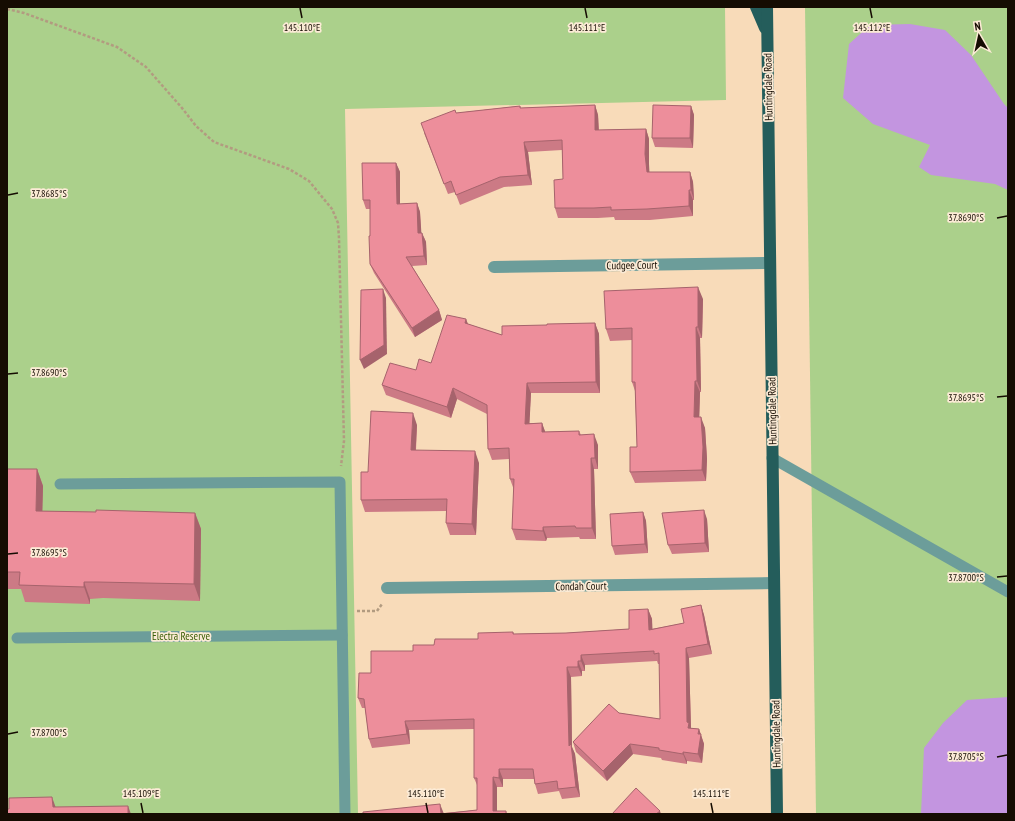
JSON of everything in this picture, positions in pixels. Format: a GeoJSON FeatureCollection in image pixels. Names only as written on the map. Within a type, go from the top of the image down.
{"type":"FeatureCollection","features":[{"type":"Feature","properties":{"kind":"main road"},"geometry":{"type":"LineString","coordinates":[[756,7],[767,32]]}},
{"type":"Feature","properties":{"kind":"main road","name":"Huntingdale Road"},"geometry":{"type":"LineString","coordinates":[[767,7],[777,814]]}},
{"type":"Feature","properties":{"kind":"street","name":"Cudgee Court"},"geometry":{"type":"LineString","coordinates":[[494,267],[770,263]]}},
{"type":"Feature","properties":{"kind":"street","name":"Condah Court"},"geometry":{"type":"LineString","coordinates":[[387,588],[774,583]]}},
{"type":"Feature","properties":{"kind":"lane"},"geometry":{"type":"LineString","coordinates":[[772,458],[1008,592]]}},
{"type":"Feature","properties":{"kind":"lane"},"geometry":{"type":"LineString","coordinates":[[60,484],[340,482],[345,814]]}},
{"type":"Feature","properties":{"kind":"lane"},"geometry":{"type":"LineString","coordinates":[[17,638],[342,635]]}},
{"type":"Feature","properties":{"kind":"path"},"geometry":{"type":"LineString","coordinates":[[7,9],[24,13],[117,47],[146,67],[196,126],[214,142],[289,169],[309,181],[332,209],[338,223],[339,238],[344,441],[340,482]]}},
{"type":"Feature","properties":{"kind":"path"},"geometry":{"type":"LineString","coordinates":[[342,611],[377,611],[386,599],[387,588]]}},
{"type":"Feature","properties":{"kind":"green space","name":"Electra Reserve"},"geometry":{"type":"Polygon","coordinates":[[[7,7],[725,7],[726,100],[345,109],[358,814],[7,814],[7,7]]]}},
{"type":"Feature","properties":{"kind":"green space"},"geometry":{"type":"Polygon","coordinates":[[[805,7],[1008,7],[1008,814],[816,814],[805,7]]]}},
{"type":"Feature","properties":{"kind":"shaded area"},"geometry":{"type":"Polygon","coordinates":[[[910,24],[945,30],[971,55],[1008,108],[1008,190],[995,184],[931,175],[919,167],[930,145],[873,124],[843,98],[849,44],[870,25],[910,24]]]}},
{"type":"Feature","properties":{"kind":"shaded area"},"geometry":{"type":"Polygon","coordinates":[[[1008,697],[1008,814],[921,814],[924,748],[943,723],[967,700],[1008,697]]]}},
{"type":"Feature","properties":{"kind":"building"},"geometry":{"type":"Polygon","coordinates":[[[595,105],[595,130],[646,129],[645,154],[647,172],[690,172],[691,190],[689,190],[689,206],[611,210],[611,207],[555,208],[554,180],[563,179],[562,140],[524,142],[528,175],[500,177],[456,195],[451,181],[444,184],[421,123],[455,110],[456,113],[520,106],[520,108],[595,105]]]}},
{"type":"Feature","properties":{"kind":"building"},"geometry":{"type":"Polygon","coordinates":[[[653,105],[691,106],[690,138],[652,138],[653,105]]]}},
{"type":"Feature","properties":{"kind":"building"},"geometry":{"type":"Polygon","coordinates":[[[362,163],[396,163],[397,204],[417,203],[418,233],[422,233],[424,256],[406,257],[439,310],[412,328],[370,264],[370,200],[363,200],[362,163]]]}},
{"type":"Feature","properties":{"kind":"building"},"geometry":{"type":"Polygon","coordinates":[[[698,287],[698,327],[696,327],[697,381],[695,381],[694,417],[701,417],[703,447],[702,470],[630,472],[630,447],[637,447],[635,382],[632,382],[632,328],[606,329],[604,291],[698,287]]]}},
{"type":"Feature","properties":{"kind":"building"},"geometry":{"type":"Polygon","coordinates":[[[383,289],[384,345],[360,360],[361,290],[383,289]]]}},
{"type":"Feature","properties":{"kind":"building"},"geometry":{"type":"Polygon","coordinates":[[[447,315],[466,319],[465,323],[502,335],[502,326],[595,323],[596,382],[527,383],[525,424],[542,423],[542,432],[579,431],[579,435],[594,434],[595,458],[591,458],[592,528],[576,528],[575,526],[543,527],[543,531],[512,529],[514,479],[510,479],[509,448],[488,449],[487,405],[453,388],[447,407],[382,385],[390,363],[416,370],[419,359],[431,363],[447,315]]]}},
{"type":"Feature","properties":{"kind":"building"},"geometry":{"type":"Polygon","coordinates":[[[371,411],[413,413],[411,450],[475,451],[472,524],[446,523],[447,499],[361,500],[361,472],[368,472],[371,411]]]}},
{"type":"Feature","properties":{"kind":"building"},"geometry":{"type":"Polygon","coordinates":[[[7,469],[37,469],[36,511],[96,512],[96,510],[195,513],[194,584],[84,582],[84,587],[19,585],[20,572],[7,572],[7,469]]]}},
{"type":"Feature","properties":{"kind":"building"},"geometry":{"type":"Polygon","coordinates":[[[704,510],[705,543],[668,545],[662,513],[704,510]]]}},
{"type":"Feature","properties":{"kind":"building"},"geometry":{"type":"Polygon","coordinates":[[[643,512],[645,544],[612,546],[610,514],[643,512]]]}},
{"type":"Feature","properties":{"kind":"building"},"geometry":{"type":"Polygon","coordinates":[[[701,605],[708,644],[686,648],[687,722],[689,723],[688,728],[699,729],[698,734],[701,734],[698,754],[683,752],[683,754],[659,750],[659,748],[630,744],[603,771],[573,742],[609,704],[619,713],[660,719],[659,653],[654,654],[654,651],[581,655],[581,661],[578,661],[578,667],[567,667],[569,746],[571,744],[576,787],[558,789],[557,781],[535,784],[533,769],[499,769],[499,778],[493,777],[493,811],[506,811],[506,814],[441,814],[477,810],[477,778],[474,778],[474,719],[405,721],[407,734],[369,739],[364,699],[358,698],[359,673],[371,673],[371,651],[413,651],[413,645],[434,645],[435,639],[478,639],[478,633],[566,633],[629,629],[629,610],[648,609],[649,630],[684,623],[681,609],[701,605]]]}},
{"type":"Feature","properties":{"kind":"building"},"geometry":{"type":"Polygon","coordinates":[[[636,788],[660,811],[656,814],[612,814],[636,788]]]}},
{"type":"Feature","properties":{"kind":"building"},"geometry":{"type":"Polygon","coordinates":[[[52,797],[53,807],[128,806],[128,814],[7,814],[7,809],[9,809],[9,798],[52,797]]]}},
{"type":"Feature","properties":{"kind":"building"},"geometry":{"type":"Polygon","coordinates":[[[440,804],[441,814],[363,814],[363,812],[440,804]]]}}]}
